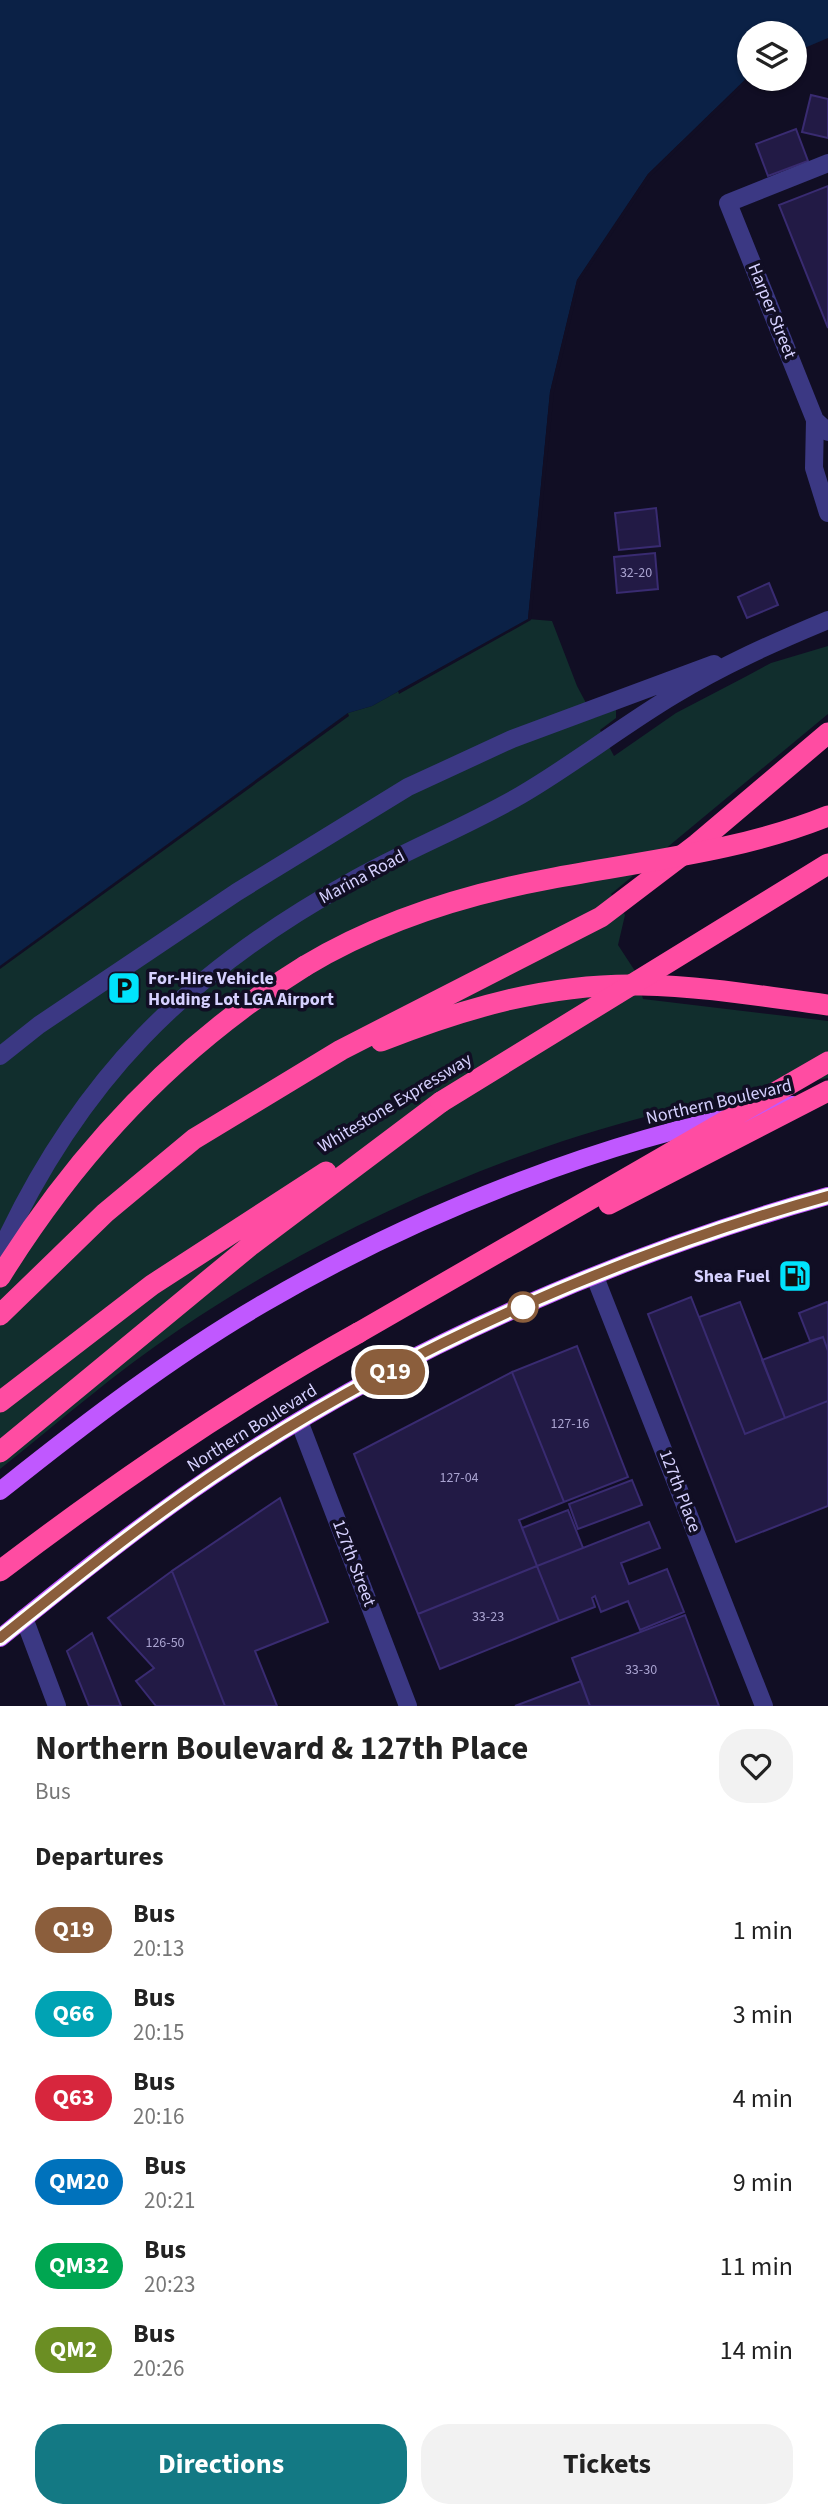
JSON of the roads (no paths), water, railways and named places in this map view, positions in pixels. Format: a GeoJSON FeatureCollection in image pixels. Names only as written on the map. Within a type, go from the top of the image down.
{"type":"FeatureCollection","features":[{"type":"Feature","properties":{"kind":"highway"},"geometry":{"type":"LineString","coordinates":[[0,1315],[139,1182],[194,1139],[262,1095],[393,1022],[521,960],[601,917],[697,844],[828,733]]}},
{"type":"Feature","properties":{"kind":"highway"},"geometry":{"type":"LineString","coordinates":[[0,1277],[63,1185],[137,1100],[224,1021],[305,966],[384,926],[484,892],[732,846],[786,832],[828,816]]}},
{"type":"Feature","properties":{"kind":"highway","name":"Whitestone Expressway"},"geometry":{"type":"LineString","coordinates":[[0,1402],[118,1310],[196,1254],[828,864]]}},
{"type":"Feature","properties":{"kind":"highway"},"geometry":{"type":"LineString","coordinates":[[262,1095],[350,1054],[447,1016],[549,991],[615,985],[664,986],[828,1005]]}},
{"type":"Feature","properties":{"kind":"highway"},"geometry":{"type":"LineString","coordinates":[[0,1571],[189,1435],[358,1332],[828,1062]]}},
{"type":"Feature","properties":{"kind":"highway"},"geometry":{"type":"LineString","coordinates":[[358,1332],[828,1091]]}},
{"type":"Feature","properties":{"kind":"highway"},"geometry":{"type":"LineString","coordinates":[[0,1452],[242,1252],[441,1102]]}},
{"type":"Feature","properties":{"kind":"main road","name":"Northern Boulevard"},"geometry":{"type":"LineString","coordinates":[[0,1491],[141,1385],[221,1330],[296,1285],[394,1236],[531,1179],[647,1140],[740,1115],[828,1100]]}},
{"type":"Feature","properties":{"kind":"main road","name":"Northern Boulevard"},"geometry":{"type":"LineString","coordinates":[[0,1638],[164,1510],[299,1421],[449,1342],[595,1277],[720,1230],[828,1196]]}},
{"type":"Feature","properties":{"kind":"street","name":"Harper Street"},"geometry":{"type":"LineString","coordinates":[[828,163],[728,203],[824,422],[814,468],[828,513]]}},
{"type":"Feature","properties":{"kind":"street","name":"Marina Road"},"geometry":{"type":"LineString","coordinates":[[0,1252],[44,1166],[89,1097],[149,1030],[216,968],[304,908],[522,794],[673,695],[759,649],[828,620]]}},
{"type":"Feature","properties":{"kind":"street"},"geometry":{"type":"LineString","coordinates":[[0,1056],[39,1025],[237,892],[408,787],[512,740],[664,680],[759,649]]}},
{"type":"Feature","properties":{"kind":"street","name":"127th Place"},"geometry":{"type":"LineString","coordinates":[[595,1277],[764,1706]]}},
{"type":"Feature","properties":{"kind":"street","name":"127th Street"},"geometry":{"type":"LineString","coordinates":[[299,1421],[408,1706]]}},
{"type":"Feature","properties":{"kind":"street"},"geometry":{"type":"LineString","coordinates":[[24,1618],[57,1706]]}},
{"type":"Feature","properties":{"kind":"water"},"geometry":{"type":"Polygon","coordinates":[[[0,0],[828,0],[828,38],[807,47],[807,21],[737,21],[737,88],[648,174],[577,280],[550,392],[528,619],[372,706],[348,713],[0,966],[0,0]]]}},
{"type":"Feature","properties":{"kind":"place","name":"For-Hire Vehicle Holding Lot LGA Airport"},"geometry":{"type":"Point","coordinates":[124,988]}},
{"type":"Feature","properties":{"kind":"place","name":"Shea Fuel"},"geometry":{"type":"Point","coordinates":[795,1276]}}]}
